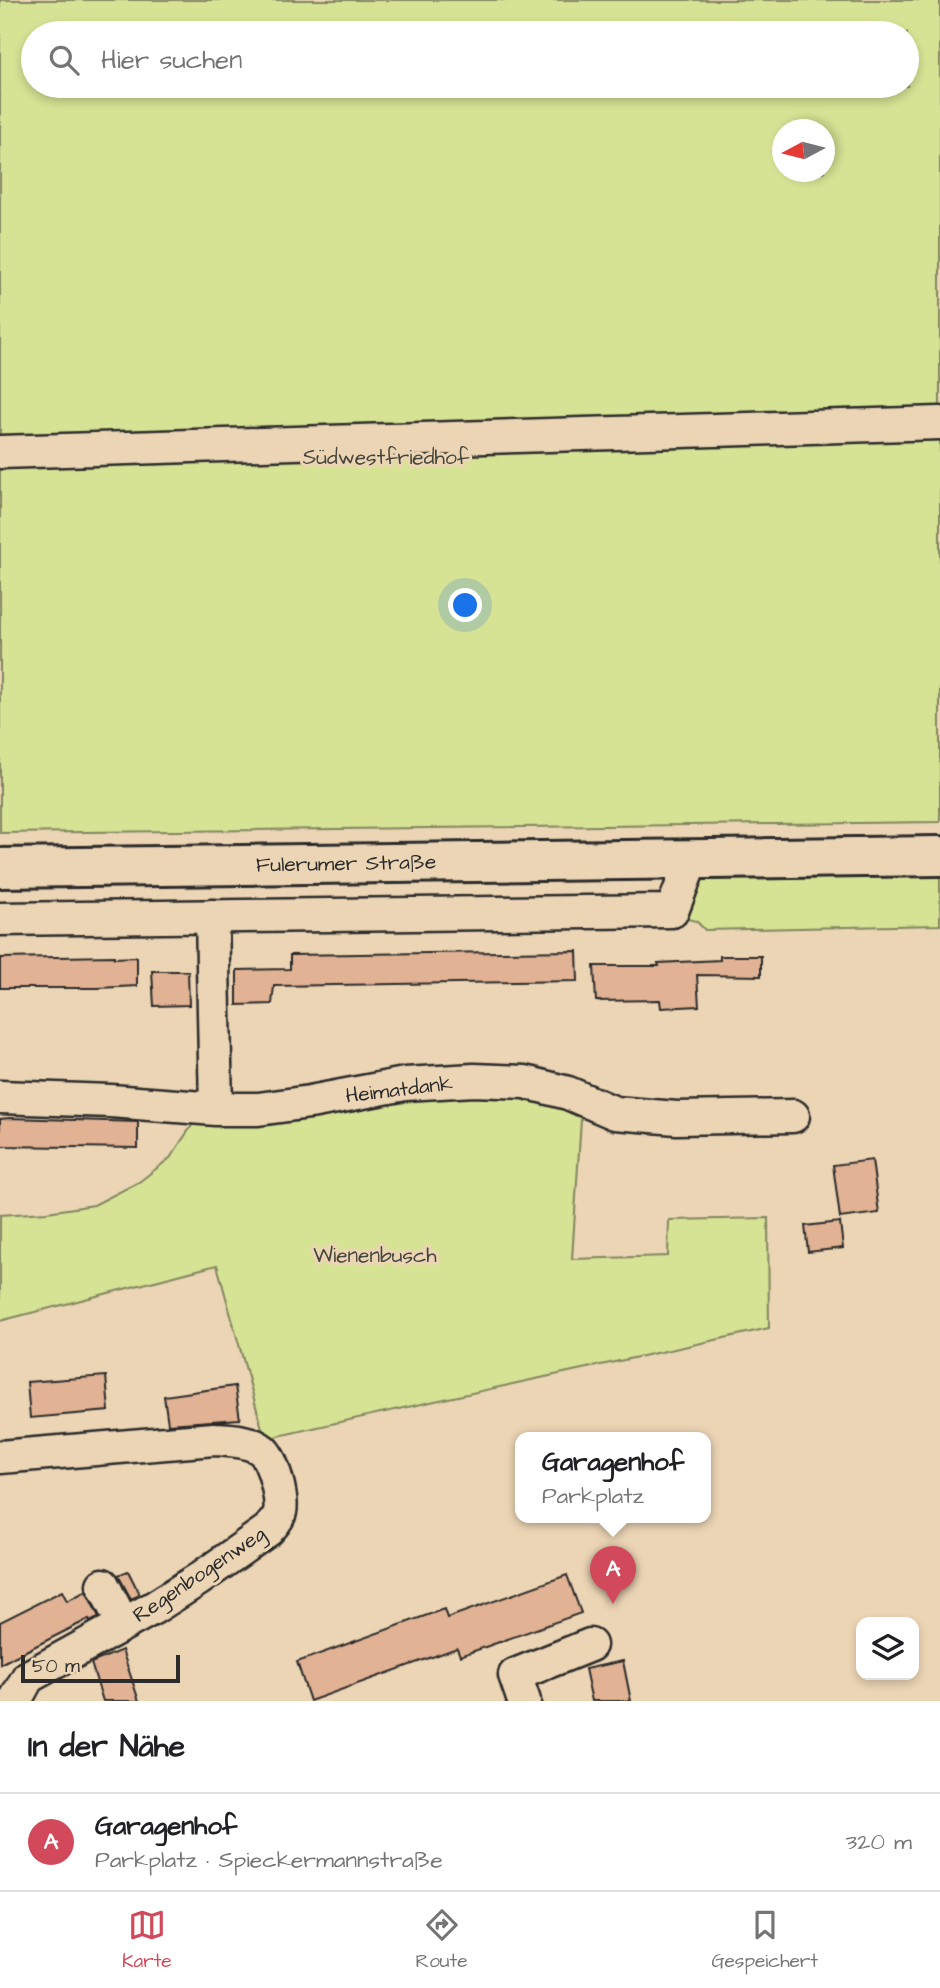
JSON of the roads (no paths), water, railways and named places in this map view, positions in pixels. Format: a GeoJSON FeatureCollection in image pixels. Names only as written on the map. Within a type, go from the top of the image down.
{"type":"FeatureCollection","features":[{"type":"Feature","properties":{"kind":"main road","name":"Fulerumer Straße"},"geometry":{"type":"LineString","coordinates":[[0,868],[940,856]]}},
{"type":"Feature","properties":{"kind":"street"},"geometry":{"type":"LineString","coordinates":[[0,452],[940,423]]}},
{"type":"Feature","properties":{"kind":"street"},"geometry":{"type":"LineString","coordinates":[[0,919],[671,911],[692,859]]}},
{"type":"Feature","properties":{"kind":"street"},"geometry":{"type":"LineString","coordinates":[[212,916],[216,1109]]}},
{"type":"Feature","properties":{"kind":"street","name":"Heimatdank"},"geometry":{"type":"LineString","coordinates":[[0,1097],[258,1109],[405,1084],[474,1080],[525,1082],[568,1093],[615,1113],[677,1118],[793,1116]]}},
{"type":"Feature","properties":{"kind":"street","name":"Regenbogenweg"},"geometry":{"type":"LineString","coordinates":[[0,1457],[214,1439],[248,1444],[262,1450],[273,1470],[281,1510],[278,1520],[253,1542],[199,1579],[28,1677],[15,1700]]}},
{"type":"Feature","properties":{"kind":"street"},"geometry":{"type":"LineString","coordinates":[[103,1584],[123,1624]]}},
{"type":"Feature","properties":{"kind":"street"},"geometry":{"type":"LineString","coordinates":[[519,1688],[590,1646]]}},
{"type":"Feature","properties":{"kind":"place","name":"Garagenhof"},"geometry":{"type":"Point","coordinates":[613,1604]}},
{"type":"Feature","properties":{"kind":"park label","name":"Südwestfriedhof"},"geometry":{"type":"Point","coordinates":[386,457]}},
{"type":"Feature","properties":{"kind":"park label","name":"Wienenbusch"},"geometry":{"type":"Point","coordinates":[375,1255]}}]}
